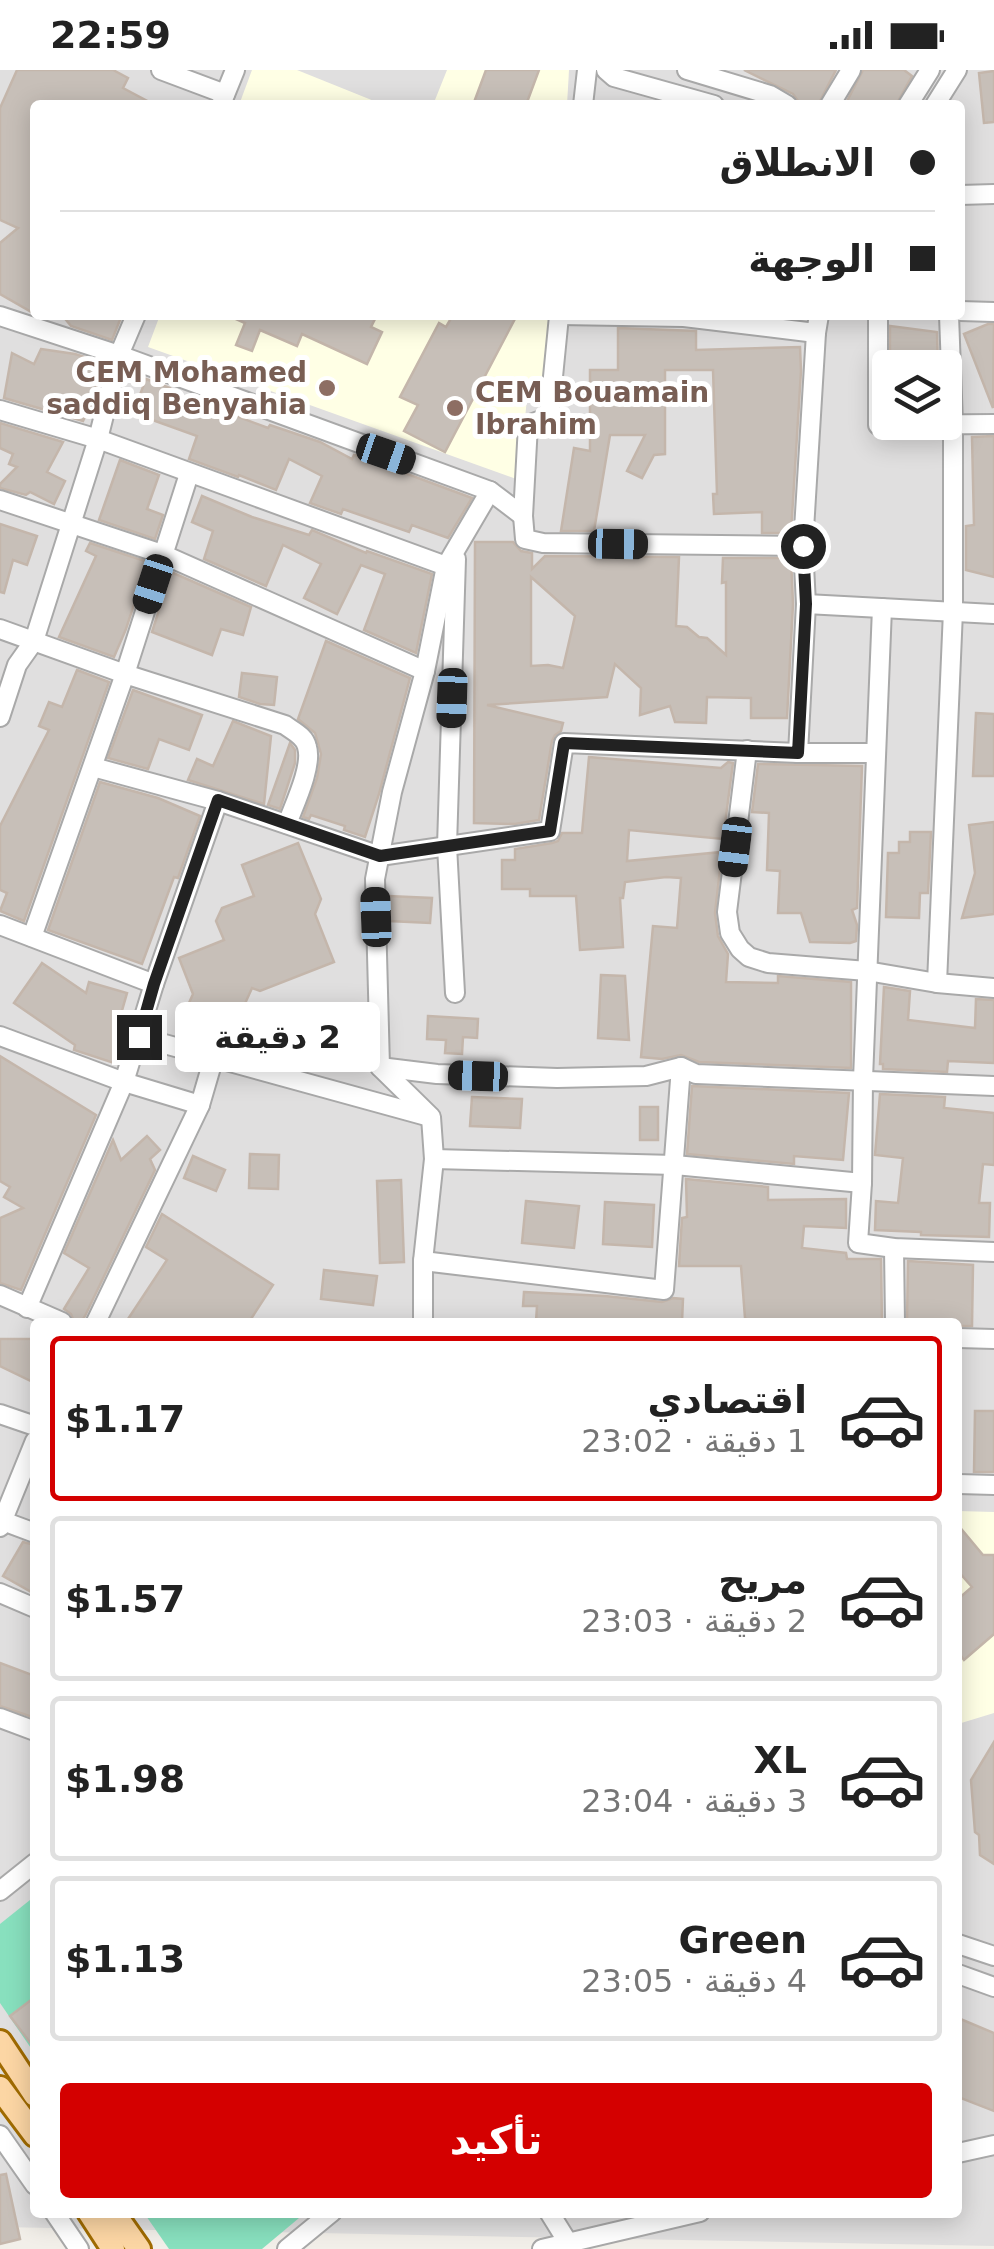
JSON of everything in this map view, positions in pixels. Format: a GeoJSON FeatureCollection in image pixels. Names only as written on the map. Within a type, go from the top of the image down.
{"type":"FeatureCollection","features":[{"type":"Feature","properties":{"kind":"main road"},"geometry":{"type":"LineString","coordinates":[[0,2042],[30,2087]]}},
{"type":"Feature","properties":{"kind":"main road"},"geometry":{"type":"LineString","coordinates":[[0,2088],[30,2128]]}},
{"type":"Feature","properties":{"kind":"main road"},"geometry":{"type":"LineString","coordinates":[[93,2218],[113,2249]]}},
{"type":"Feature","properties":{"kind":"main road"},"geometry":{"type":"LineString","coordinates":[[117,2218],[138,2249]]}},
{"type":"Feature","properties":{"kind":"street"},"geometry":{"type":"LineString","coordinates":[[161,70],[223,100],[236,70]]}},
{"type":"Feature","properties":{"kind":"street"},"geometry":{"type":"LineString","coordinates":[[584,100],[587,70]]}},
{"type":"Feature","properties":{"kind":"street"},"geometry":{"type":"LineString","coordinates":[[606,70],[614,78],[695,100]]}},
{"type":"Feature","properties":{"kind":"street"},"geometry":{"type":"LineString","coordinates":[[686,70],[750,79],[779,100]]}},
{"type":"Feature","properties":{"kind":"street"},"geometry":{"type":"LineString","coordinates":[[833,100],[851,70]]}},
{"type":"Feature","properties":{"kind":"street"},"geometry":{"type":"LineString","coordinates":[[911,100],[930,70]]}},
{"type":"Feature","properties":{"kind":"street"},"geometry":{"type":"LineString","coordinates":[[938,100],[957,70]]}},
{"type":"Feature","properties":{"kind":"street"},"geometry":{"type":"LineString","coordinates":[[965,196],[994,194]]}},
{"type":"Feature","properties":{"kind":"street"},"geometry":{"type":"LineString","coordinates":[[965,311],[994,312]]}},
{"type":"Feature","properties":{"kind":"street"},"geometry":{"type":"LineString","coordinates":[[0,316],[119,355],[490,491],[523,516]]}},
{"type":"Feature","properties":{"kind":"street"},"geometry":{"type":"LineString","coordinates":[[0,717],[17,665],[34,640],[98,439],[119,355],[134,320]]}},
{"type":"Feature","properties":{"kind":"street"},"geometry":{"type":"LineString","coordinates":[[559,320],[549,418],[528,425],[525,540],[803,546]]}},
{"type":"Feature","properties":{"kind":"street"},"geometry":{"type":"LineString","coordinates":[[741,320],[817,324],[803,546],[806,604],[798,753]]}},
{"type":"Feature","properties":{"kind":"street"},"geometry":{"type":"LineString","coordinates":[[878,320],[878,350]]}},
{"type":"Feature","properties":{"kind":"street"},"geometry":{"type":"LineString","coordinates":[[949,320],[950,350]]}},
{"type":"Feature","properties":{"kind":"street"},"geometry":{"type":"LineString","coordinates":[[0,410],[98,439],[446,566]]}},
{"type":"Feature","properties":{"kind":"street"},"geometry":{"type":"LineString","coordinates":[[962,424],[994,424]]}},
{"type":"Feature","properties":{"kind":"street"},"geometry":{"type":"LineString","coordinates":[[937,984],[953,611],[953,440]]}},
{"type":"Feature","properties":{"kind":"street"},"geometry":{"type":"LineString","coordinates":[[32,937],[125,674],[189,474]]}},
{"type":"Feature","properties":{"kind":"street"},"geometry":{"type":"LineString","coordinates":[[424,1318],[423,1261],[434,1159],[431,1117],[380,1067],[375,879],[446,566],[490,491]]}},
{"type":"Feature","properties":{"kind":"street"},"geometry":{"type":"LineString","coordinates":[[0,500],[162,554],[425,671]]}},
{"type":"Feature","properties":{"kind":"street"},"geometry":{"type":"LineString","coordinates":[[455,994],[447,846],[456,549]]}},
{"type":"Feature","properties":{"kind":"street"},"geometry":{"type":"LineString","coordinates":[[806,604],[994,614]]}},
{"type":"Feature","properties":{"kind":"street"},"geometry":{"type":"LineString","coordinates":[[882,608],[858,1243],[994,1252]]}},
{"type":"Feature","properties":{"kind":"street"},"geometry":{"type":"LineString","coordinates":[[0,629],[285,726],[300,735],[307,746],[308,764],[287,824]]}},
{"type":"Feature","properties":{"kind":"street"},"geometry":{"type":"LineString","coordinates":[[93,767],[218,800],[380,856],[550,831],[564,743],[798,753],[876,752]]}},
{"type":"Feature","properties":{"kind":"street"},"geometry":{"type":"LineString","coordinates":[[747,750],[727,912],[730,933],[740,950],[768,963],[867,970],[937,984],[994,988]]}},
{"type":"Feature","properties":{"kind":"street"},"geometry":{"type":"LineString","coordinates":[[27,1308],[124,1082],[218,800]]}},
{"type":"Feature","properties":{"kind":"street"},"geometry":{"type":"LineString","coordinates":[[0,925],[154,984]]}},
{"type":"Feature","properties":{"kind":"street"},"geometry":{"type":"LineString","coordinates":[[0,1036],[124,1082],[200,1105]]}},
{"type":"Feature","properties":{"kind":"street"},"geometry":{"type":"LineString","coordinates":[[139,1037],[431,1117]]}},
{"type":"Feature","properties":{"kind":"street"},"geometry":{"type":"LineString","coordinates":[[98,1318],[200,1105],[214,1058]]}},
{"type":"Feature","properties":{"kind":"street"},"geometry":{"type":"LineString","coordinates":[[380,1067],[438,1074],[558,1078],[646,1076],[681,1067],[696,1074],[994,1086]]}},
{"type":"Feature","properties":{"kind":"street"},"geometry":{"type":"LineString","coordinates":[[423,1261],[664,1290],[681,1067]]}},
{"type":"Feature","properties":{"kind":"street"},"geometry":{"type":"LineString","coordinates":[[434,1159],[674,1165],[862,1183]]}},
{"type":"Feature","properties":{"kind":"street"},"geometry":{"type":"LineString","coordinates":[[894,1248],[895,1318]]}},
{"type":"Feature","properties":{"kind":"street"},"geometry":{"type":"LineString","coordinates":[[0,1295],[52,1318]]}},
{"type":"Feature","properties":{"kind":"street"},"geometry":{"type":"LineString","coordinates":[[962,1338],[994,1339]]}},
{"type":"Feature","properties":{"kind":"street"},"geometry":{"type":"LineString","coordinates":[[0,1414],[30,1424]]}},
{"type":"Feature","properties":{"kind":"street"},"geometry":{"type":"LineString","coordinates":[[30,1454],[1,1522],[30,1531]]}},
{"type":"Feature","properties":{"kind":"street"},"geometry":{"type":"LineString","coordinates":[[962,1484],[994,1485]]}},
{"type":"Feature","properties":{"kind":"street"},"geometry":{"type":"LineString","coordinates":[[0,1593],[30,1606]]}},
{"type":"Feature","properties":{"kind":"street"},"geometry":{"type":"LineString","coordinates":[[0,1718],[30,1729]]}},
{"type":"Feature","properties":{"kind":"street"},"geometry":{"type":"LineString","coordinates":[[0,1892],[30,1867]]}},
{"type":"Feature","properties":{"kind":"street"},"geometry":{"type":"LineString","coordinates":[[962,1945],[994,1956]]}},
{"type":"Feature","properties":{"kind":"street"},"geometry":{"type":"LineString","coordinates":[[962,1975],[994,1986]]}},
{"type":"Feature","properties":{"kind":"street"},"geometry":{"type":"LineString","coordinates":[[0,2135],[30,2178]]}},
{"type":"Feature","properties":{"kind":"street"},"geometry":{"type":"LineString","coordinates":[[962,2152],[994,2145]]}},
{"type":"Feature","properties":{"kind":"street"},"geometry":{"type":"LineString","coordinates":[[58,2218],[79,2249]]}},
{"type":"Feature","properties":{"kind":"street"},"geometry":{"type":"LineString","coordinates":[[287,2249],[325,2218]]}},
{"type":"Feature","properties":{"kind":"street"},"geometry":{"type":"LineString","coordinates":[[553,2218],[571,2246]]}},
{"type":"Feature","properties":{"kind":"street"},"geometry":{"type":"LineString","coordinates":[[542,2249],[571,2246],[677,2218]]}},
{"type":"Feature","properties":{"kind":"shaded area"},"geometry":{"type":"Polygon","coordinates":[[[0,70],[994,70],[994,2246],[0,2227],[0,70]]]}},
{"type":"Feature","properties":{"kind":"shaded area"},"geometry":{"type":"Polygon","coordinates":[[[252,70],[297,70],[372,100],[241,100],[252,70]]]}},
{"type":"Feature","properties":{"kind":"shaded area"},"geometry":{"type":"Polygon","coordinates":[[[447,70],[569,70],[567,100],[435,100],[447,70]]]}},
{"type":"Feature","properties":{"kind":"shaded area"},"geometry":{"type":"Polygon","coordinates":[[[158,320],[553,320],[548,388],[528,388],[519,480],[148,347],[158,320]]]}},
{"type":"Feature","properties":{"kind":"shaded area"},"geometry":{"type":"Polygon","coordinates":[[[962,1511],[994,1512],[994,1713],[962,1723],[962,1511]]]}},
{"type":"Feature","properties":{"kind":"green space"},"geometry":{"type":"Polygon","coordinates":[[[30,1900],[30,2047],[0,2003],[0,1924],[30,1900]]]}},
{"type":"Feature","properties":{"kind":"green space"},"geometry":{"type":"Polygon","coordinates":[[[147,2218],[299,2218],[262,2249],[169,2249],[147,2218]]]}},
{"type":"Feature","properties":{"kind":"building"},"geometry":{"type":"Polygon","coordinates":[[[17,70],[113,70],[128,78],[123,88],[146,100],[30,100],[30,311],[0,294],[0,243],[18,228],[0,220],[0,108],[17,70]]]}},
{"type":"Feature","properties":{"kind":"building"},"geometry":{"type":"Polygon","coordinates":[[[486,70],[539,70],[528,100],[475,100],[486,70]]]}},
{"type":"Feature","properties":{"kind":"building"},"geometry":{"type":"Polygon","coordinates":[[[744,70],[836,70],[821,100],[797,100],[793,94],[744,70]]]}},
{"type":"Feature","properties":{"kind":"building"},"geometry":{"type":"Polygon","coordinates":[[[863,70],[904,70],[912,76],[899,100],[848,100],[863,70]]]}},
{"type":"Feature","properties":{"kind":"building"},"geometry":{"type":"Polygon","coordinates":[[[994,71],[994,122],[984,123],[979,73],[994,71]]]}},
{"type":"Feature","properties":{"kind":"building"},"geometry":{"type":"Polygon","coordinates":[[[66,320],[120,320],[112,340],[71,326],[66,320]]]}},
{"type":"Feature","properties":{"kind":"building"},"geometry":{"type":"Polygon","coordinates":[[[238,320],[374,320],[371,327],[382,332],[367,364],[302,334],[297,346],[260,330],[252,351],[236,345],[245,323],[238,320]]]}},
{"type":"Feature","properties":{"kind":"building"},"geometry":{"type":"Polygon","coordinates":[[[450,320],[514,320],[445,452],[404,431],[418,405],[400,397],[439,323],[446,327],[450,320]]]}},
{"type":"Feature","properties":{"kind":"building"},"geometry":{"type":"Polygon","coordinates":[[[994,324],[993,408],[964,334],[994,324]]]}},
{"type":"Feature","properties":{"kind":"building"},"geometry":{"type":"Polygon","coordinates":[[[890,326],[937,332],[938,350],[890,350],[890,326]]]}},
{"type":"Feature","properties":{"kind":"building"},"geometry":{"type":"Polygon","coordinates":[[[618,328],[696,331],[696,350],[800,347],[791,533],[762,533],[762,512],[714,514],[713,494],[717,494],[713,370],[665,370],[665,454],[654,455],[642,478],[627,471],[645,435],[610,435],[594,531],[561,531],[574,448],[590,451],[590,370],[618,370],[618,328]]]}},
{"type":"Feature","properties":{"kind":"building"},"geometry":{"type":"Polygon","coordinates":[[[41,349],[101,362],[95,397],[83,421],[4,398],[12,353],[34,364],[41,349]]]}},
{"type":"Feature","properties":{"kind":"building"},"geometry":{"type":"Polygon","coordinates":[[[146,379],[268,428],[270,425],[320,442],[352,459],[359,456],[472,498],[448,538],[412,525],[409,532],[343,509],[341,514],[310,503],[322,476],[289,459],[276,490],[238,477],[189,459],[197,436],[133,413],[146,379]]]}},
{"type":"Feature","properties":{"kind":"building"},"geometry":{"type":"Polygon","coordinates":[[[0,423],[63,442],[47,472],[65,481],[54,504],[30,492],[26,495],[0,488],[17,467],[9,464],[13,454],[0,448],[0,423]]]}},
{"type":"Feature","properties":{"kind":"building"},"geometry":{"type":"Polygon","coordinates":[[[994,436],[994,577],[966,570],[966,526],[974,525],[972,437],[994,436]]]}},
{"type":"Feature","properties":{"kind":"building"},"geometry":{"type":"Polygon","coordinates":[[[120,460],[159,475],[147,509],[163,515],[155,539],[99,520],[120,460]]]}},
{"type":"Feature","properties":{"kind":"building"},"geometry":{"type":"Polygon","coordinates":[[[202,496],[252,517],[309,535],[312,530],[366,553],[432,574],[416,653],[364,630],[385,574],[361,565],[337,614],[304,598],[321,564],[283,545],[266,586],[204,559],[213,531],[192,522],[202,496]]]}},
{"type":"Feature","properties":{"kind":"building"},"geometry":{"type":"Polygon","coordinates":[[[0,524],[37,536],[27,565],[13,560],[4,593],[0,592],[0,524]]]}},
{"type":"Feature","properties":{"kind":"building"},"geometry":{"type":"Polygon","coordinates":[[[475,542],[513,542],[521,551],[532,553],[532,569],[545,556],[679,557],[676,626],[687,627],[707,638],[726,655],[723,558],[791,558],[793,604],[787,718],[751,718],[751,698],[707,697],[706,723],[675,722],[670,706],[640,715],[641,688],[615,664],[607,697],[487,705],[563,723],[552,741],[539,820],[474,823],[475,542]],[[531,577],[531,666],[563,668],[575,616],[531,577]]]}},
{"type":"Feature","properties":{"kind":"building"},"geometry":{"type":"Polygon","coordinates":[[[90,543],[148,562],[114,657],[59,637],[96,556],[86,551],[90,543]]]}},
{"type":"Feature","properties":{"kind":"building"},"geometry":{"type":"Polygon","coordinates":[[[171,572],[251,607],[243,635],[221,629],[212,655],[152,632],[171,572]]]}},
{"type":"Feature","properties":{"kind":"building"},"geometry":{"type":"Polygon","coordinates":[[[326,641],[410,678],[365,837],[311,815],[309,819],[303,817],[321,754],[315,733],[298,719],[326,641]]]}},
{"type":"Feature","properties":{"kind":"building"},"geometry":{"type":"Polygon","coordinates":[[[77,670],[109,682],[24,921],[0,911],[7,893],[0,890],[0,826],[49,730],[39,726],[49,702],[62,707],[77,670]]]}},
{"type":"Feature","properties":{"kind":"building"},"geometry":{"type":"Polygon","coordinates":[[[242,673],[277,677],[274,705],[239,697],[242,673]]]}},
{"type":"Feature","properties":{"kind":"building"},"geometry":{"type":"Polygon","coordinates":[[[133,690],[202,715],[189,750],[159,739],[148,769],[108,758],[133,690]]]}},
{"type":"Feature","properties":{"kind":"building"},"geometry":{"type":"Polygon","coordinates":[[[976,713],[994,714],[994,776],[973,776],[976,713]]]}},
{"type":"Feature","properties":{"kind":"building"},"geometry":{"type":"Polygon","coordinates":[[[233,721],[271,736],[264,804],[188,780],[197,759],[213,766],[233,721]]]}},
{"type":"Feature","properties":{"kind":"building"},"geometry":{"type":"Polygon","coordinates":[[[290,743],[295,750],[295,763],[280,809],[268,805],[290,743]]]}},
{"type":"Feature","properties":{"kind":"building"},"geometry":{"type":"Polygon","coordinates":[[[589,757],[721,768],[733,763],[723,839],[629,830],[627,861],[722,852],[715,913],[718,936],[728,954],[726,982],[778,983],[778,976],[851,982],[851,1068],[699,1062],[681,1055],[662,1059],[641,1057],[653,926],[677,928],[681,878],[625,882],[620,898],[623,947],[580,950],[576,896],[530,896],[530,889],[502,889],[502,860],[515,860],[515,849],[558,841],[562,833],[582,833],[589,757]]]}},
{"type":"Feature","properties":{"kind":"building"},"geometry":{"type":"Polygon","coordinates":[[[758,764],[862,766],[857,908],[852,910],[857,925],[856,941],[810,942],[801,913],[778,913],[780,871],[767,870],[769,813],[752,812],[758,764]]]}},
{"type":"Feature","properties":{"kind":"building"},"geometry":{"type":"Polygon","coordinates":[[[100,782],[158,798],[200,816],[142,964],[48,930],[100,782]]]}},
{"type":"Feature","properties":{"kind":"building"},"geometry":{"type":"Polygon","coordinates":[[[994,822],[994,914],[962,918],[975,873],[969,825],[994,822]]]}},
{"type":"Feature","properties":{"kind":"building"},"geometry":{"type":"Polygon","coordinates":[[[910,832],[931,832],[928,893],[920,893],[919,918],[886,917],[888,853],[899,853],[899,842],[910,842],[910,832]]]}},
{"type":"Feature","properties":{"kind":"building"},"geometry":{"type":"Polygon","coordinates":[[[298,843],[321,899],[315,914],[334,962],[260,991],[252,988],[243,1008],[232,1012],[239,1031],[230,1034],[224,1048],[185,1032],[181,1021],[193,994],[179,958],[224,940],[216,921],[222,908],[254,896],[242,865],[298,843]]]}},
{"type":"Feature","properties":{"kind":"building"},"geometry":{"type":"Polygon","coordinates":[[[388,896],[432,898],[430,923],[389,921],[388,896]]]}},
{"type":"Feature","properties":{"kind":"building"},"geometry":{"type":"Polygon","coordinates":[[[42,963],[86,993],[89,982],[127,993],[117,1028],[124,1031],[114,1063],[74,1050],[75,1045],[14,1003],[42,963]]]}},
{"type":"Feature","properties":{"kind":"building"},"geometry":{"type":"Polygon","coordinates":[[[601,975],[625,976],[629,1040],[598,1038],[601,975]]]}},
{"type":"Feature","properties":{"kind":"building"},"geometry":{"type":"Polygon","coordinates":[[[884,987],[910,991],[908,1020],[975,1028],[976,999],[994,1000],[994,1063],[948,1061],[947,1072],[883,1069],[880,1064],[884,987]]]}},
{"type":"Feature","properties":{"kind":"building"},"geometry":{"type":"Polygon","coordinates":[[[428,1016],[478,1019],[477,1038],[463,1037],[462,1054],[445,1053],[446,1040],[427,1039],[428,1016]]]}},
{"type":"Feature","properties":{"kind":"building"},"geometry":{"type":"Polygon","coordinates":[[[0,1056],[96,1115],[21,1290],[0,1283],[0,1218],[23,1208],[4,1197],[10,1187],[0,1181],[0,1056]]]}},
{"type":"Feature","properties":{"kind":"building"},"geometry":{"type":"Polygon","coordinates":[[[692,1086],[849,1093],[843,1160],[794,1156],[794,1164],[687,1154],[692,1086]]]}},
{"type":"Feature","properties":{"kind":"building"},"geometry":{"type":"Polygon","coordinates":[[[880,1094],[945,1097],[944,1108],[994,1113],[994,1165],[983,1164],[979,1203],[990,1203],[989,1237],[875,1230],[876,1201],[898,1203],[903,1158],[875,1155],[880,1094]]]}},
{"type":"Feature","properties":{"kind":"building"},"geometry":{"type":"Polygon","coordinates":[[[472,1097],[522,1099],[520,1128],[470,1126],[472,1097]]]}},
{"type":"Feature","properties":{"kind":"building"},"geometry":{"type":"Polygon","coordinates":[[[640,1107],[658,1107],[658,1140],[640,1140],[640,1107]]]}},
{"type":"Feature","properties":{"kind":"building"},"geometry":{"type":"Polygon","coordinates":[[[147,1136],[160,1150],[150,1159],[155,1170],[85,1316],[72,1318],[64,1309],[89,1268],[64,1253],[113,1140],[121,1160],[147,1136]]]}},
{"type":"Feature","properties":{"kind":"building"},"geometry":{"type":"Polygon","coordinates":[[[250,1154],[279,1155],[278,1189],[249,1188],[250,1154]]]}},
{"type":"Feature","properties":{"kind":"building"},"geometry":{"type":"Polygon","coordinates":[[[193,1156],[225,1170],[216,1191],[184,1178],[193,1156]]]}},
{"type":"Feature","properties":{"kind":"building"},"geometry":{"type":"Polygon","coordinates":[[[686,1179],[768,1187],[768,1200],[846,1199],[846,1228],[804,1226],[802,1248],[846,1253],[847,1259],[881,1259],[882,1318],[745,1318],[741,1266],[679,1266],[682,1218],[687,1217],[686,1179]]]}},
{"type":"Feature","properties":{"kind":"building"},"geometry":{"type":"Polygon","coordinates":[[[401,1180],[404,1262],[380,1263],[377,1181],[401,1180]]]}},
{"type":"Feature","properties":{"kind":"building"},"geometry":{"type":"Polygon","coordinates":[[[526,1201],[579,1206],[574,1248],[522,1243],[526,1201]]]}},
{"type":"Feature","properties":{"kind":"building"},"geometry":{"type":"Polygon","coordinates":[[[605,1202],[654,1205],[652,1247],[603,1244],[605,1202]]]}},
{"type":"Feature","properties":{"kind":"building"},"geometry":{"type":"Polygon","coordinates":[[[162,1214],[273,1285],[252,1318],[129,1318],[167,1260],[146,1247],[162,1214]]]}},
{"type":"Feature","properties":{"kind":"building"},"geometry":{"type":"Polygon","coordinates":[[[908,1261],[973,1265],[972,1326],[962,1326],[962,1318],[907,1318],[908,1261]]]}},
{"type":"Feature","properties":{"kind":"building"},"geometry":{"type":"Polygon","coordinates":[[[324,1270],[377,1276],[373,1305],[321,1299],[324,1270]]]}},
{"type":"Feature","properties":{"kind":"building"},"geometry":{"type":"Polygon","coordinates":[[[524,1292],[662,1302],[683,1299],[682,1318],[536,1318],[537,1306],[523,1306],[524,1292]]]}},
{"type":"Feature","properties":{"kind":"building"},"geometry":{"type":"Polygon","coordinates":[[[0,1339],[30,1339],[30,1381],[0,1366],[0,1339]]]}},
{"type":"Feature","properties":{"kind":"building"},"geometry":{"type":"Polygon","coordinates":[[[975,1411],[994,1411],[994,1472],[974,1472],[975,1411]]]}},
{"type":"Feature","properties":{"kind":"building"},"geometry":{"type":"Polygon","coordinates":[[[962,1530],[983,1555],[994,1555],[994,1634],[964,1660],[962,1596],[972,1587],[962,1576],[962,1530]]]}},
{"type":"Feature","properties":{"kind":"building"},"geometry":{"type":"Polygon","coordinates":[[[23,1542],[30,1544],[30,1591],[3,1576],[23,1542]]]}},
{"type":"Feature","properties":{"kind":"building"},"geometry":{"type":"Polygon","coordinates":[[[0,1663],[30,1674],[30,1716],[0,1706],[0,1663]]]}},
{"type":"Feature","properties":{"kind":"building"},"geometry":{"type":"Polygon","coordinates":[[[994,1742],[994,1864],[980,1855],[971,1780],[994,1742]]]}},
{"type":"Feature","properties":{"kind":"building"},"geometry":{"type":"Polygon","coordinates":[[[30,2001],[30,2042],[10,2016],[30,2001]]]}},
{"type":"Feature","properties":{"kind":"building"},"geometry":{"type":"Polygon","coordinates":[[[962,2020],[994,2033],[994,2111],[962,2099],[962,2020]]]}},
{"type":"Feature","properties":{"kind":"building"},"geometry":{"type":"Polygon","coordinates":[[[6,2174],[20,2239],[0,2244],[0,2175],[6,2174]]]}},
{"type":"Feature","properties":{"kind":"place","name":"CEM Mohamed saddiq Benyahia"},"geometry":{"type":"Point","coordinates":[327,388]}},
{"type":"Feature","properties":{"kind":"place","name":"CEM Bouamain Ibrahim"},"geometry":{"type":"Point","coordinates":[455,408]}},
{"type":"Feature","properties":{"kind":"route"},"geometry":{"type":"LineString","coordinates":[[139,1037],[218,800],[380,856],[550,831],[564,743],[798,753],[806,604],[803,546]]}}]}
